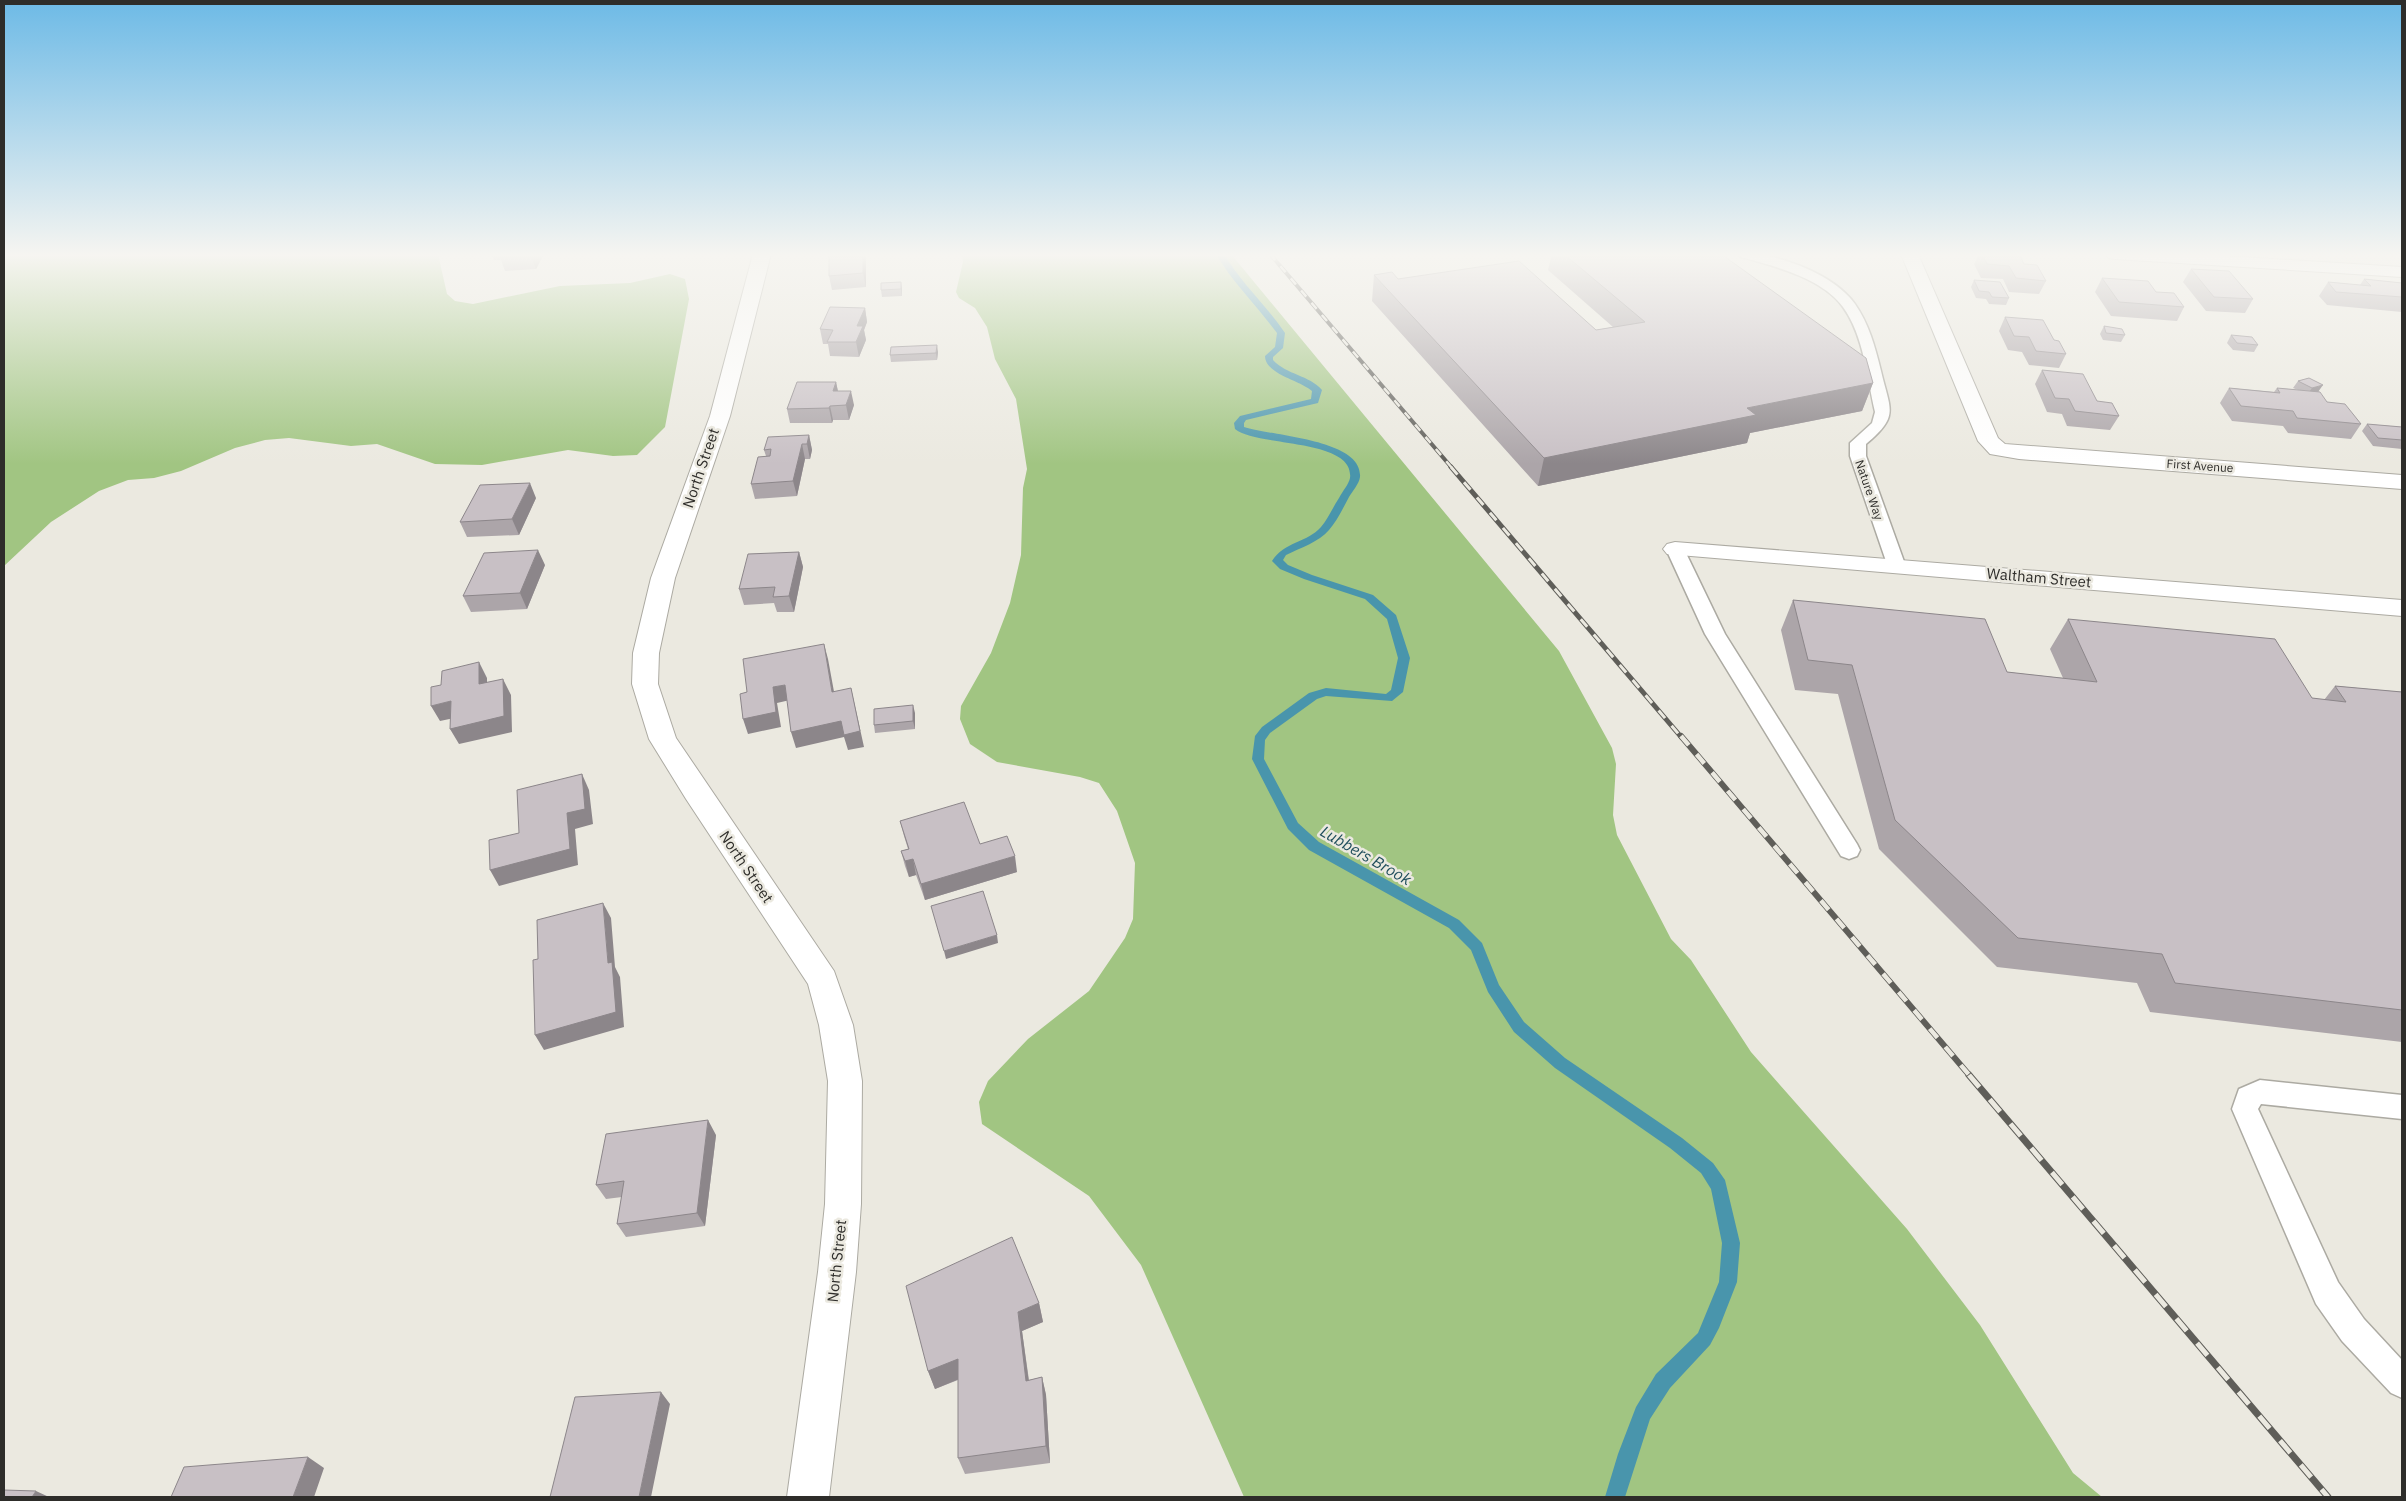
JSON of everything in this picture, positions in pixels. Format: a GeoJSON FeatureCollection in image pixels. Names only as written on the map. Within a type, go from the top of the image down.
{"type":"FeatureCollection","features":[{"type":"Feature","properties":{"kind":"street","name":"North Street"},"geometry":{"type":"LineString","coordinates":[[745,324],[720,416],[663,578],[646,653],[646,684],[663,739],[712,816],[823,980],[836,1025],[845,1081],[843,1204],[837,1272],[808,1497]]}},
{"type":"Feature","properties":{"kind":"street","name":"First Avenue"},"geometry":{"type":"LineString","coordinates":[[1941,324],[1989,441],[1998,449],[2056,457],[2318,474],[2402,482]]}},
{"type":"Feature","properties":{"kind":"street","name":"Waltham Street"},"geometry":{"type":"LineString","coordinates":[[1675,549],[2402,608]]}},
{"type":"Feature","properties":{"kind":"lane","name":"Nature Way"},"geometry":{"type":"LineString","coordinates":[[1859,324],[1884,412],[1883,422],[1878,428],[1858,443],[1858,456],[1897,567]]}},
{"type":"Feature","properties":{"kind":"lane"},"geometry":{"type":"LineString","coordinates":[[1675,549],[1715,634],[1849,850]]}},
{"type":"Feature","properties":{"kind":"lane"},"geometry":{"type":"LineString","coordinates":[[2402,1107],[2260,1092],[2248,1097],[2245,1109],[2327,1293],[2353,1330],[2402,1382]]}},
{"type":"Feature","properties":{"kind":"green space"},"geometry":{"type":"Polygon","coordinates":[[[4,324],[684,324],[665,427],[637,455],[613,456],[568,450],[482,465],[435,464],[377,444],[351,446],[289,438],[265,440],[235,448],[181,471],[154,478],[128,480],[99,491],[51,522],[4,566],[4,324]]]}},
{"type":"Feature","properties":{"kind":"green space"},"geometry":{"type":"Polygon","coordinates":[[[985,324],[1289,324],[1559,651],[1612,748],[1616,764],[1613,815],[1617,835],[1671,939],[1691,960],[1751,1052],[1907,1229],[1980,1325],[2073,1473],[2102,1497],[1244,1497],[1141,1265],[1089,1196],[982,1124],[979,1102],[988,1081],[1028,1039],[1089,991],[1125,938],[1133,919],[1135,863],[1117,811],[1099,783],[1080,777],[997,762],[970,744],[960,719],[961,706],[991,653],[1010,603],[1021,555],[1023,488],[1027,469],[1016,399],[995,359],[985,324]]]}},
{"type":"Feature","properties":{"kind":"building"},"geometry":{"type":"Polygon","coordinates":[[[822,324],[858,324],[857,326],[863,326],[856,342],[827,342],[833,330],[820,329],[822,324]]]}},
{"type":"Feature","properties":{"kind":"building"},"geometry":{"type":"Polygon","coordinates":[[[1420,324],[1589,324],[1596,330],[1632,324],[1819,324],[1866,358],[1873,383],[1747,408],[1756,415],[1544,458],[1420,324]]]}},
{"type":"Feature","properties":{"kind":"building"},"geometry":{"type":"Polygon","coordinates":[[[2008,324],[2045,324],[2054,340],[2059,341],[2066,354],[2036,351],[2029,337],[2014,336],[2008,324]]]}},
{"type":"Feature","properties":{"kind":"building"},"geometry":{"type":"Polygon","coordinates":[[[2104,326],[2122,329],[2125,335],[2106,333],[2104,326]]]}},
{"type":"Feature","properties":{"kind":"building"},"geometry":{"type":"Polygon","coordinates":[[[2231,335],[2252,337],[2258,345],[2237,343],[2231,335]]]}},
{"type":"Feature","properties":{"kind":"building"},"geometry":{"type":"Polygon","coordinates":[[[937,345],[936,353],[890,355],[891,347],[937,345]]]}},
{"type":"Feature","properties":{"kind":"building"},"geometry":{"type":"Polygon","coordinates":[[[2042,370],[2083,374],[2097,401],[2112,403],[2119,416],[2075,411],[2069,399],[2055,398],[2042,370]]]}},
{"type":"Feature","properties":{"kind":"building"},"geometry":{"type":"Polygon","coordinates":[[[2309,378],[2323,385],[2312,388],[2298,381],[2309,378]]]}},
{"type":"Feature","properties":{"kind":"building"},"geometry":{"type":"Polygon","coordinates":[[[797,382],[836,382],[833,391],[851,391],[846,405],[830,406],[829,408],[787,409],[797,382]]]}},
{"type":"Feature","properties":{"kind":"building"},"geometry":{"type":"Polygon","coordinates":[[[2229,388],[2280,393],[2277,388],[2320,392],[2327,402],[2345,404],[2361,424],[2297,418],[2293,411],[2241,406],[2229,388]]]}},
{"type":"Feature","properties":{"kind":"building"},"geometry":{"type":"Polygon","coordinates":[[[2367,424],[2402,427],[2402,440],[2378,438],[2367,424]]]}},
{"type":"Feature","properties":{"kind":"building"},"geometry":{"type":"Polygon","coordinates":[[[809,435],[807,444],[802,444],[793,481],[751,484],[758,457],[770,456],[771,449],[764,450],[768,437],[809,435]]]}},
{"type":"Feature","properties":{"kind":"building"},"geometry":{"type":"Polygon","coordinates":[[[530,483],[512,519],[460,522],[480,485],[530,483]]]}},
{"type":"Feature","properties":{"kind":"building"},"geometry":{"type":"Polygon","coordinates":[[[538,550],[520,593],[463,596],[484,553],[538,550]]]}},
{"type":"Feature","properties":{"kind":"building"},"geometry":{"type":"Polygon","coordinates":[[[799,552],[789,596],[773,597],[775,587],[739,589],[748,554],[799,552]]]}},
{"type":"Feature","properties":{"kind":"building"},"geometry":{"type":"Polygon","coordinates":[[[1793,600],[1985,619],[2007,672],[2097,682],[2068,619],[2275,639],[2312,698],[2346,702],[2335,686],[2402,692],[2402,1010],[2175,983],[2162,954],[2018,938],[1895,820],[1852,665],[1808,660],[1793,600]]]}},
{"type":"Feature","properties":{"kind":"building"},"geometry":{"type":"Polygon","coordinates":[[[824,644],[832,692],[851,688],[860,731],[844,735],[841,721],[791,732],[785,685],[773,687],[776,712],[743,719],[740,694],[747,692],[743,659],[824,644]]]}},
{"type":"Feature","properties":{"kind":"building"},"geometry":{"type":"Polygon","coordinates":[[[479,662],[479,684],[503,679],[504,716],[450,729],[451,701],[431,706],[431,687],[441,685],[442,671],[479,662]]]}},
{"type":"Feature","properties":{"kind":"building"},"geometry":{"type":"Polygon","coordinates":[[[913,705],[913,721],[874,725],[874,709],[913,705]]]}},
{"type":"Feature","properties":{"kind":"building"},"geometry":{"type":"Polygon","coordinates":[[[582,774],[585,809],[567,813],[570,849],[490,870],[489,840],[519,833],[517,790],[582,774]]]}},
{"type":"Feature","properties":{"kind":"building"},"geometry":{"type":"Polygon","coordinates":[[[964,802],[980,844],[1007,836],[1015,856],[921,884],[913,859],[905,861],[901,851],[909,849],[900,821],[964,802]]]}},
{"type":"Feature","properties":{"kind":"building"},"geometry":{"type":"Polygon","coordinates":[[[983,891],[997,935],[944,951],[931,906],[983,891]]]}},
{"type":"Feature","properties":{"kind":"building"},"geometry":{"type":"Polygon","coordinates":[[[603,903],[608,963],[612,962],[616,1012],[535,1035],[533,960],[538,959],[537,920],[603,903]]]}},
{"type":"Feature","properties":{"kind":"building"},"geometry":{"type":"Polygon","coordinates":[[[708,1120],[697,1213],[617,1224],[624,1181],[596,1185],[606,1134],[708,1120]]]}},
{"type":"Feature","properties":{"kind":"building"},"geometry":{"type":"Polygon","coordinates":[[[1012,1237],[1039,1303],[1018,1312],[1026,1381],[1042,1377],[1046,1446],[958,1458],[958,1359],[928,1371],[906,1286],[1012,1237]]]}},
{"type":"Feature","properties":{"kind":"building"},"geometry":{"type":"Polygon","coordinates":[[[661,1392],[639,1497],[550,1497],[575,1397],[661,1392]]]}},
{"type":"Feature","properties":{"kind":"building"},"geometry":{"type":"Polygon","coordinates":[[[308,1457],[293,1497],[171,1497],[184,1467],[308,1457]]]}},
{"type":"Feature","properties":{"kind":"building"},"geometry":{"type":"Polygon","coordinates":[[[4,1490],[36,1491],[32,1497],[4,1497],[4,1490]]]}},
{"type":"Feature","properties":{"kind":"waterway","name":"Lubbers Brook"},"geometry":{"type":"LineString","coordinates":[[1275,324],[1281,333],[1279,348],[1269,356],[1269,361],[1280,370],[1312,385],[1317,390],[1315,401],[1243,418],[1239,423],[1240,429],[1259,435],[1324,446],[1349,460],[1354,466],[1355,479],[1325,529],[1316,536],[1282,553],[1277,561],[1284,567],[1308,577],[1369,597],[1392,618],[1404,658],[1397,692],[1388,698],[1326,692],[1313,696],[1266,730],[1259,739],[1258,759],[1293,826],[1314,846],[1454,924],[1477,947],[1493,988],[1519,1027],[1560,1063],[1676,1143],[1707,1168],[1719,1186],[1731,1243],[1728,1282],[1713,1322],[1704,1339],[1663,1381],[1643,1414],[1615,1497]]}},
{"type":"Feature","properties":{"kind":"railway"},"geometry":{"type":"LineString","coordinates":[[1330,324],[1452,468]]}},
{"type":"Feature","properties":{"kind":"railway"},"geometry":{"type":"LineString","coordinates":[[1451,467],[1682,738]]}},
{"type":"Feature","properties":{"kind":"railway"},"geometry":{"type":"LineString","coordinates":[[1681,736],[1970,1076]]}},
{"type":"Feature","properties":{"kind":"railway"},"geometry":{"type":"LineString","coordinates":[[1969,1075],[2328,1497]]}}]}
